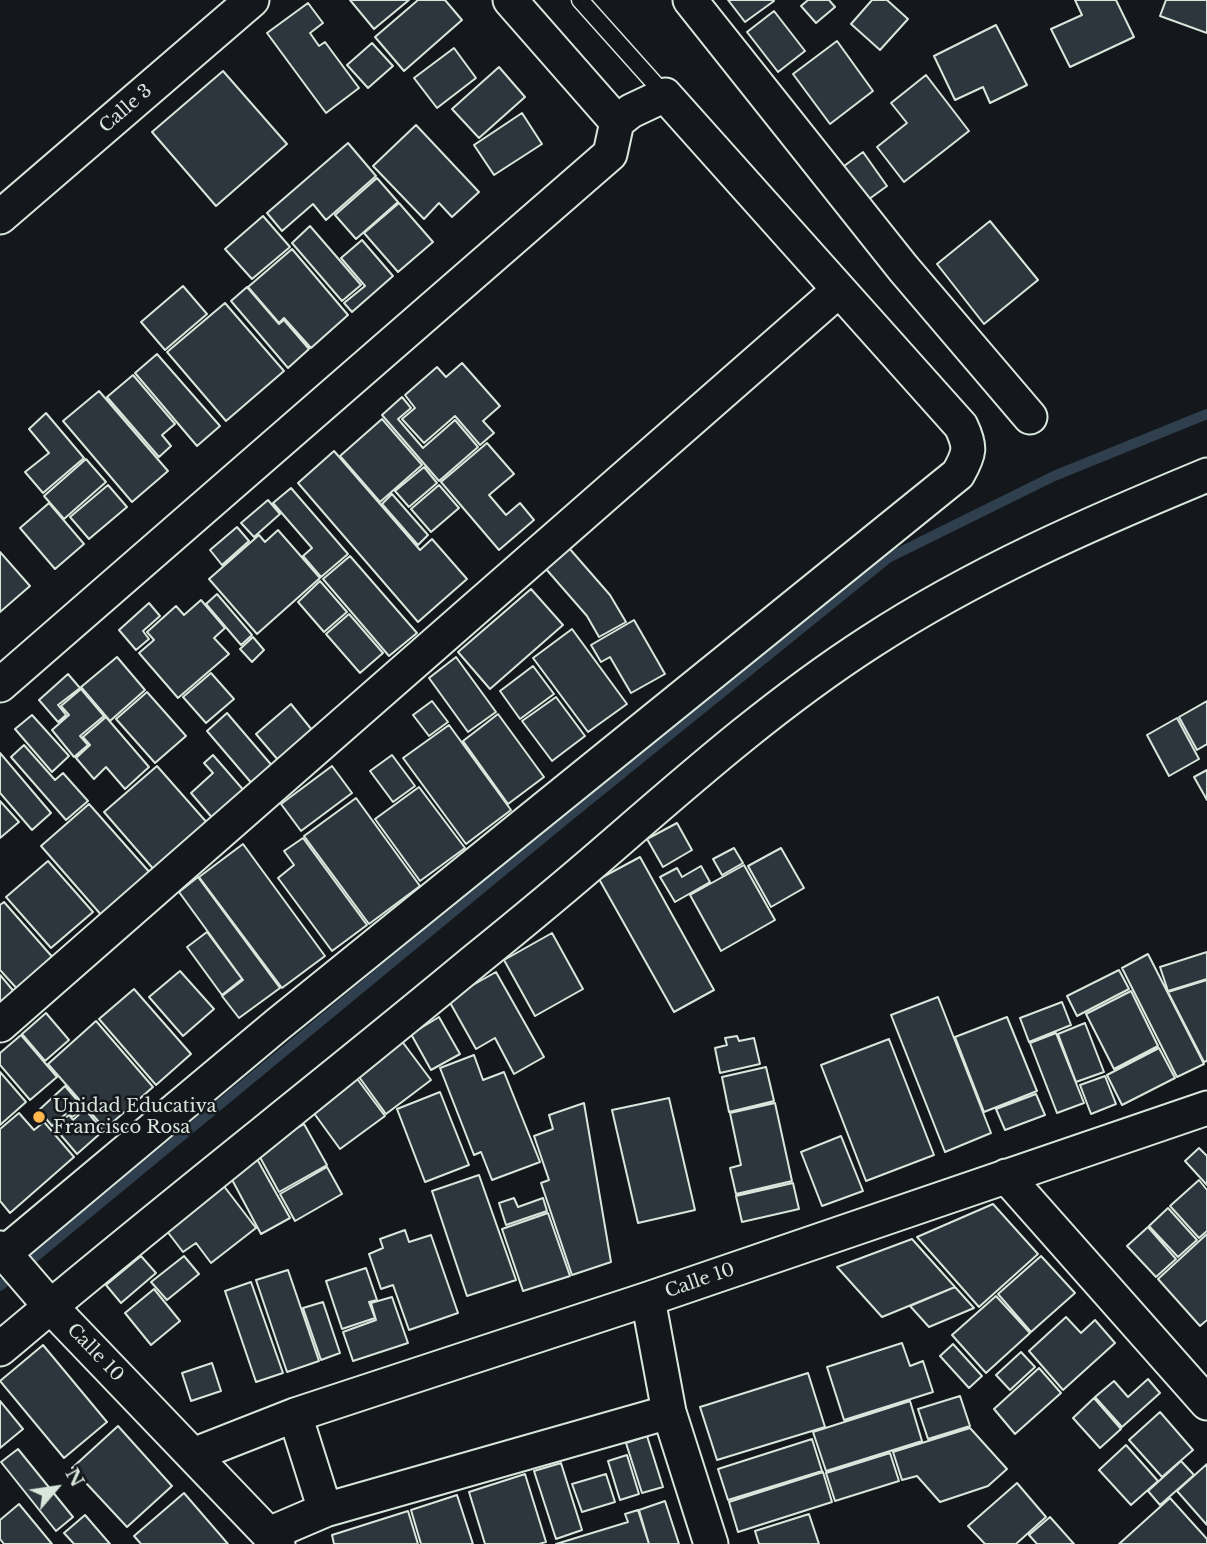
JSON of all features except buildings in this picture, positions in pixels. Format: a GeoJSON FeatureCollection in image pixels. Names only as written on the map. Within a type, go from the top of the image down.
{"type":"FeatureCollection","features":[{"type":"Feature","properties":{"kind":"street","name":"Calle 3"},"geometry":{"type":"LineString","coordinates":[[0,217],[252,0]]}},
{"type":"Feature","properties":{"kind":"street"},"geometry":{"type":"LineString","coordinates":[[510,0],[617,122]]}},
{"type":"Feature","properties":{"kind":"street"},"geometry":{"type":"LineString","coordinates":[[690,0],[903,268],[1030,417]]}},
{"type":"Feature","properties":{"kind":"street"},"geometry":{"type":"LineString","coordinates":[[0,685],[610,154],[617,122],[631,111],[665,95],[961,426],[969,442],[967,458],[958,474],[277,1025],[3,1254]]}},
{"type":"Feature","properties":{"kind":"street"},"geometry":{"type":"LineString","coordinates":[[0,1025],[839,290]]}},
{"type":"Feature","properties":{"kind":"street"},"geometry":{"type":"LineString","coordinates":[[0,1349],[43,1297],[462,972],[747,731],[808,684],[940,599],[1012,561],[1101,519],[1207,475]]}},
{"type":"Feature","properties":{"kind":"street","name":"Calle 10"},"geometry":{"type":"LineString","coordinates":[[193,1455],[295,1415],[648,1299],[1207,1108]]}},
{"type":"Feature","properties":{"kind":"street"},"geometry":{"type":"LineString","coordinates":[[1006,1175],[1207,1403]]}},
{"type":"Feature","properties":{"kind":"street","name":"Calle 10"},"geometry":{"type":"LineString","coordinates":[[3,1254],[273,1539]]}},
{"type":"Feature","properties":{"kind":"street"},"geometry":{"type":"LineString","coordinates":[[648,1299],[668,1412],[711,1544]]}},
{"type":"Feature","properties":{"kind":"street"},"geometry":{"type":"LineString","coordinates":[[273,1539],[325,1510],[668,1412]]}},
{"type":"Feature","properties":{"kind":"street"},"geometry":{"type":"LineString","coordinates":[[295,1415],[325,1510]]}},
{"type":"Feature","properties":{"kind":"lane"},"geometry":{"type":"LineString","coordinates":[[580,0],[665,95]]}},
{"type":"Feature","properties":{"kind":"waterway"},"geometry":{"type":"LineString","coordinates":[[0,1286],[567,818],[888,558],[1054,476],[1207,414]]}},
{"type":"Feature","properties":{"kind":"place","name":"Unidad Educativa Francisco Rosa"},"geometry":{"type":"Point","coordinates":[39,1117]}}]}
